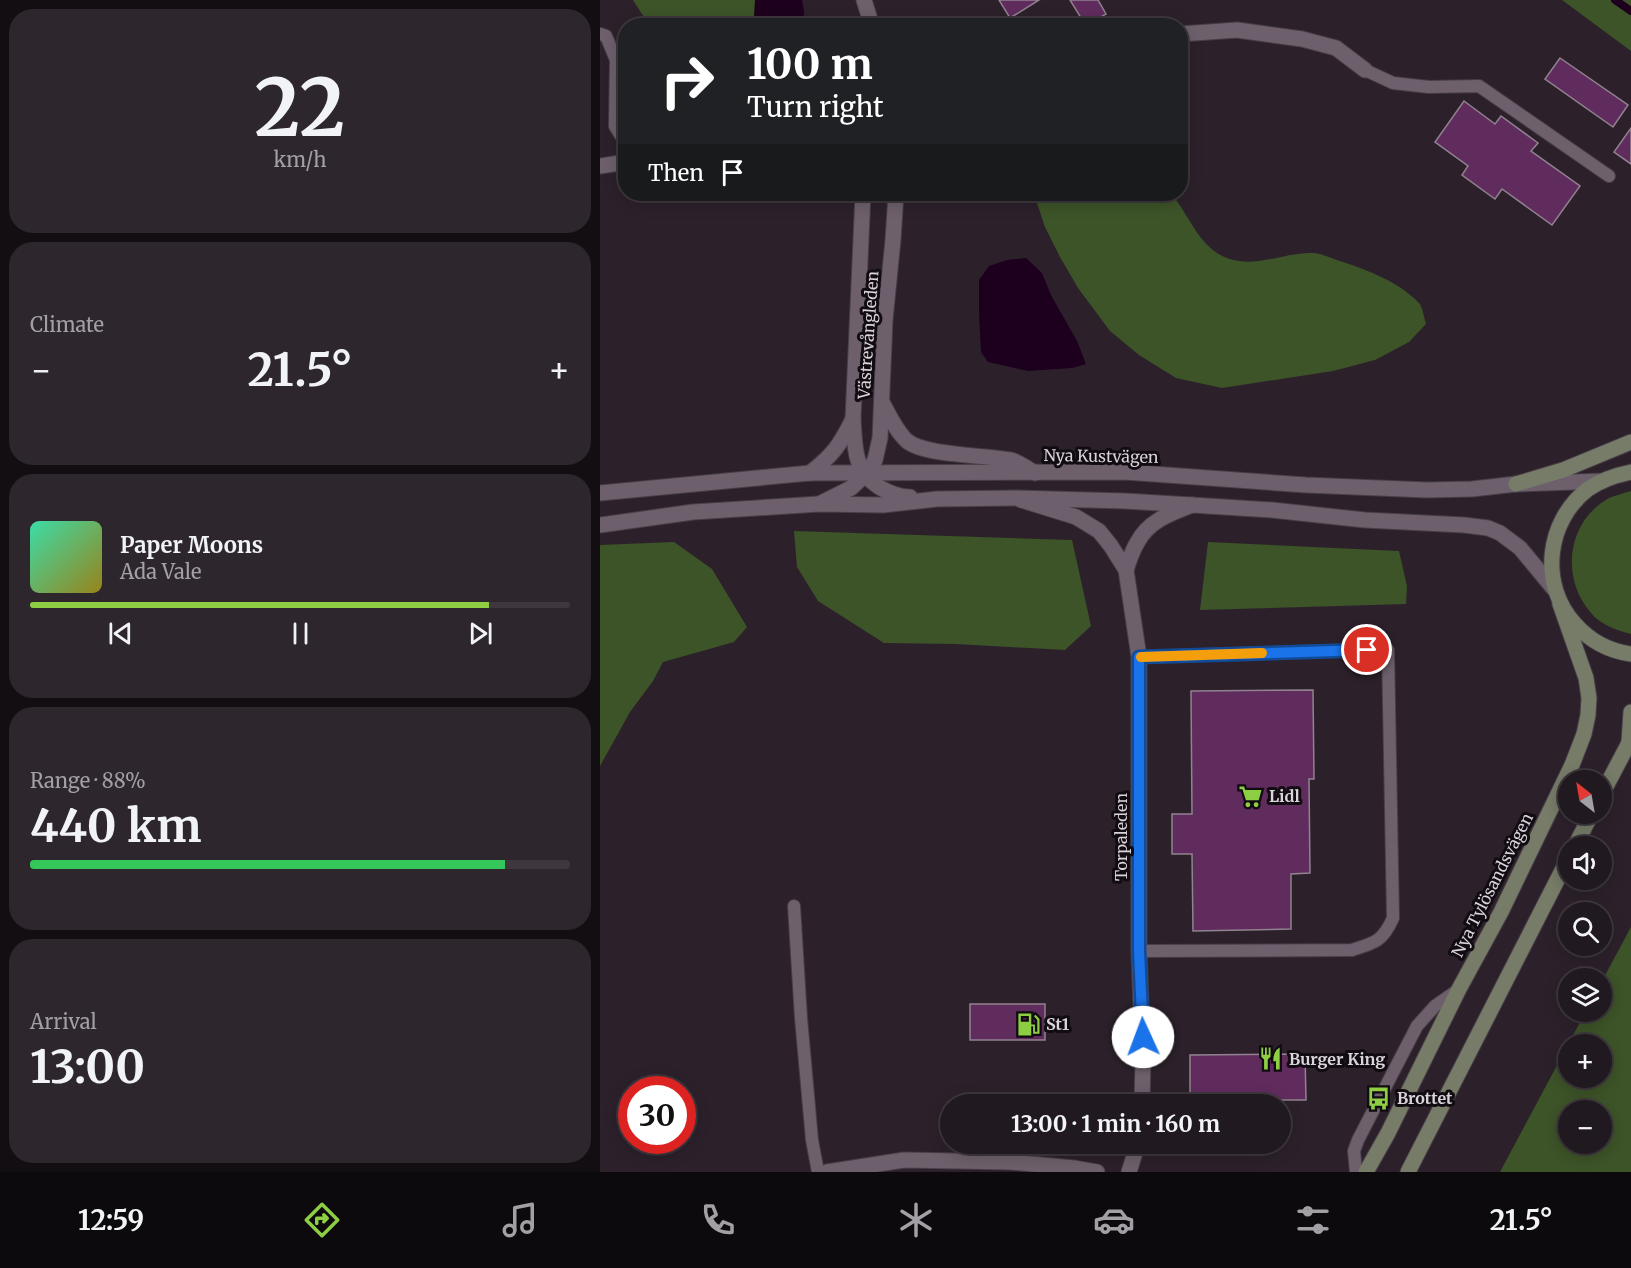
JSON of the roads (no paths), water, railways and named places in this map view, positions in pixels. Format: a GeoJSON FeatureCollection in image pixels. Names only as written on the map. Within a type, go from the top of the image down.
{"type":"FeatureCollection","features":[{"type":"Feature","properties":{"kind":"main road"},"geometry":{"type":"LineString","coordinates":[[1516,484],[1592,460],[1631,442]]}},
{"type":"Feature","properties":{"kind":"main road"},"geometry":{"type":"LineString","coordinates":[[1631,472],[1602,481],[1576,500],[1566,512],[1559,526],[1553,541],[1551,558],[1554,589],[1560,604],[1575,625],[1595,642],[1610,649],[1631,654]]}},
{"type":"Feature","properties":{"kind":"main road","name":"Nya Tylösandsvägen"},"geometry":{"type":"LineString","coordinates":[[1366,1172],[1501,912],[1572,765],[1584,734],[1589,698],[1586,678],[1560,604]]}},
{"type":"Feature","properties":{"kind":"main road"},"geometry":{"type":"LineString","coordinates":[[1612,775],[1630,740],[1631,712]]}},
{"type":"Feature","properties":{"kind":"main road"},"geometry":{"type":"LineString","coordinates":[[1408,1172],[1558,879]]}},
{"type":"Feature","properties":{"kind":"street"},"geometry":{"type":"LineString","coordinates":[[864,0],[870,18]]}},
{"type":"Feature","properties":{"kind":"street"},"geometry":{"type":"LineString","coordinates":[[1188,33],[1237,30],[1302,39],[1336,48],[1365,70]]}},
{"type":"Feature","properties":{"kind":"street"},"geometry":{"type":"LineString","coordinates":[[600,166],[618,163]]}},
{"type":"Feature","properties":{"kind":"street","name":"Västrevångleden"},"geometry":{"type":"LineString","coordinates":[[863,201],[853,419],[856,455],[865,474],[875,460],[880,438],[885,320],[897,201]]}},
{"type":"Feature","properties":{"kind":"street"},"geometry":{"type":"LineString","coordinates":[[881,401],[894,424],[908,441],[921,448],[1013,460],[1035,473]]}},
{"type":"Feature","properties":{"kind":"street"},"geometry":{"type":"LineString","coordinates":[[810,473],[826,460],[842,441],[853,419]]}},
{"type":"Feature","properties":{"kind":"street","name":"Nya Kustvägen"},"geometry":{"type":"LineString","coordinates":[[600,493],[810,473],[1125,472],[1306,485],[1427,490],[1602,481]]}},
{"type":"Feature","properties":{"kind":"street"},"geometry":{"type":"LineString","coordinates":[[819,504],[851,488],[865,474],[870,481],[890,494],[902,497],[1125,501],[1272,510],[1365,520],[1464,525],[1488,528],[1500,533],[1520,548],[1554,589]]}},
{"type":"Feature","properties":{"kind":"street","name":"Torpaleden"},"geometry":{"type":"LineString","coordinates":[[1016,498],[1076,517],[1099,531],[1126,570],[1139,657],[1139,951],[1142,1094]]}},
{"type":"Feature","properties":{"kind":"street"},"geometry":{"type":"LineString","coordinates":[[600,525],[693,512],[819,504],[883,505],[937,499]]}},
{"type":"Feature","properties":{"kind":"street","name":"Torpaleden"},"geometry":{"type":"LineString","coordinates":[[1126,570],[1137,541],[1149,526],[1163,517],[1192,505]]}},
{"type":"Feature","properties":{"kind":"street"},"geometry":{"type":"LineString","coordinates":[[1129,1172],[1135,1154]]}},
{"type":"Feature","properties":{"kind":"street"},"geometry":{"type":"LineString","coordinates":[[828,1172],[903,1160],[1009,1167],[1074,1168],[1097,1172]]}},
{"type":"Feature","properties":{"kind":"lane"},"geometry":{"type":"LineString","coordinates":[[600,34],[606,36],[616,60],[615,126],[618,131]]}},
{"type":"Feature","properties":{"kind":"lane"},"geometry":{"type":"LineString","coordinates":[[1365,70],[1394,83],[1429,87],[1479,86],[1609,176]]}},
{"type":"Feature","properties":{"kind":"lane"},"geometry":{"type":"LineString","coordinates":[[1139,657],[1388,650],[1393,918],[1386,933],[1371,944],[1352,950],[1139,951]]}},
{"type":"Feature","properties":{"kind":"lane"},"geometry":{"type":"LineString","coordinates":[[794,906],[811,1129],[814,1159],[818,1172]]}},
{"type":"Feature","properties":{"kind":"lane"},"geometry":{"type":"LineString","coordinates":[[1356,1172],[1354,1151],[1358,1140],[1417,1026],[1435,1006],[1459,989]]}},
{"type":"Feature","properties":{"kind":"waterway"},"geometry":{"type":"LineString","coordinates":[[1615,0],[1631,11]]}},
{"type":"Feature","properties":{"kind":"place","name":"Lidl"},"geometry":{"type":"Point","coordinates":[1251,796]}},
{"type":"Feature","properties":{"kind":"place","name":"St1"},"geometry":{"type":"Point","coordinates":[1028,1024]}},
{"type":"Feature","properties":{"kind":"place","name":"Burger King"},"geometry":{"type":"Point","coordinates":[1271,1059]}},
{"type":"Feature","properties":{"kind":"place","name":"Brottet"},"geometry":{"type":"Point","coordinates":[1379,1098]}}]}
